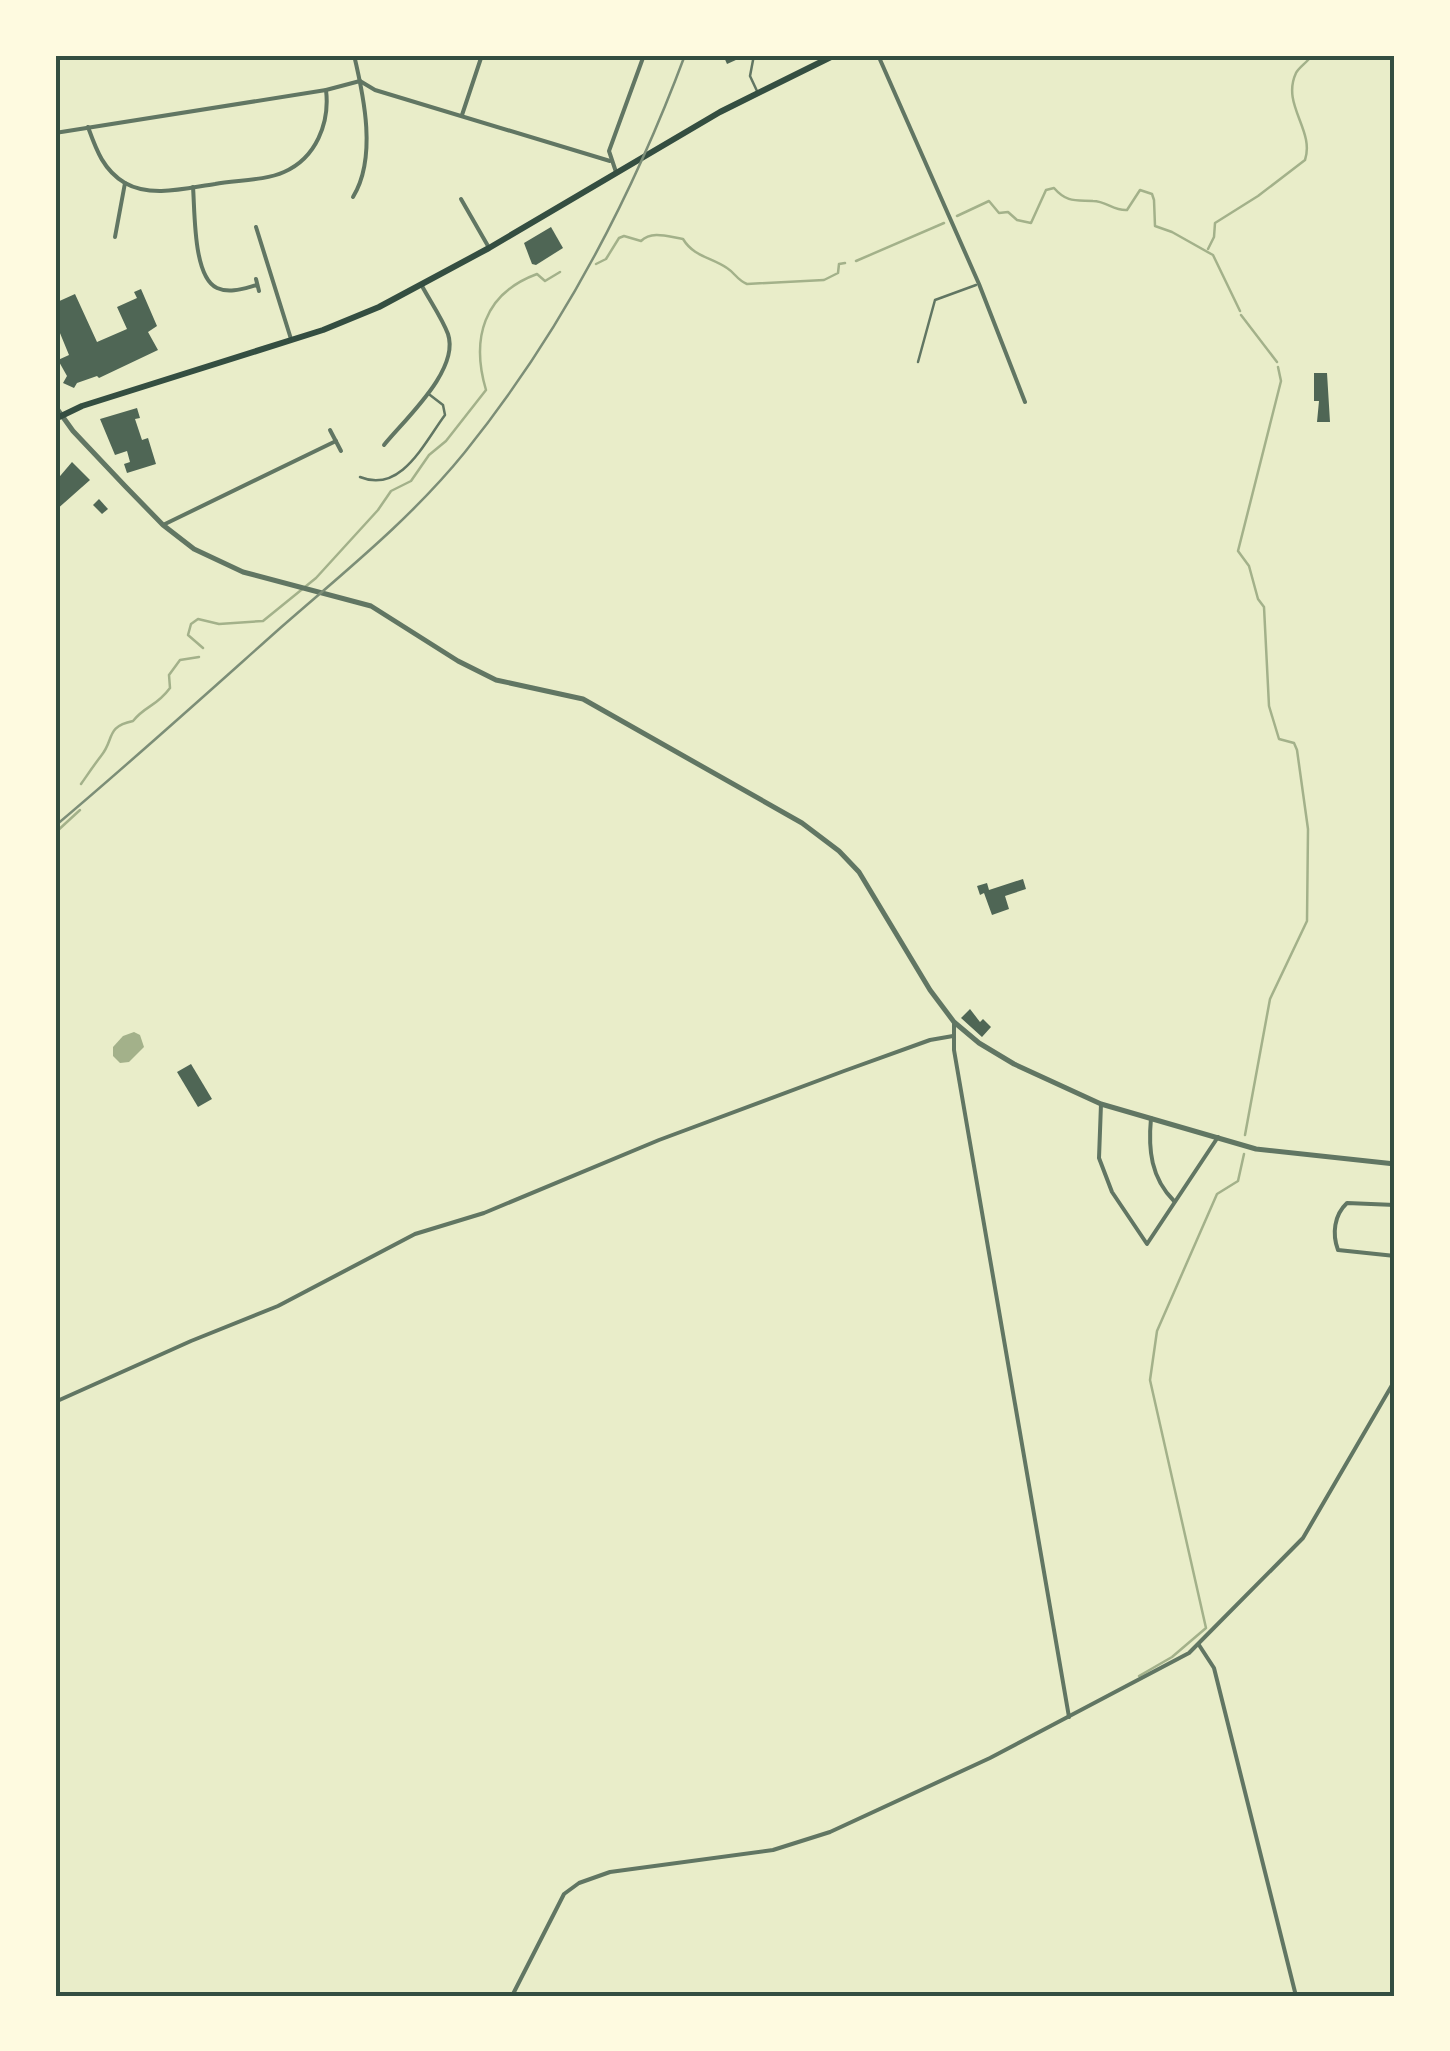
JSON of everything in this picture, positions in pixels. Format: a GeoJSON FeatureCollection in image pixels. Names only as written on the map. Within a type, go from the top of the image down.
{"type":"FeatureCollection","features":[{"type":"Feature","properties":{"kind":"main road"},"geometry":{"type":"LineString","coordinates":[[58,418],[100,400],[292,340],[422,286],[757,91],[834,55]]}},
{"type":"Feature","properties":{"kind":"street"},"geometry":{"type":"LineString","coordinates":[[354,55],[360,80],[366,170],[354,196]]}},
{"type":"Feature","properties":{"kind":"street"},"geometry":{"type":"LineString","coordinates":[[462,115],[482,55]]}},
{"type":"Feature","properties":{"kind":"street"},"geometry":{"type":"LineString","coordinates":[[616,172],[610,161],[614,136],[644,55]]}},
{"type":"Feature","properties":{"kind":"street"},"geometry":{"type":"LineString","coordinates":[[878,55],[979,284],[1024,402]]}},
{"type":"Feature","properties":{"kind":"street"},"geometry":{"type":"LineString","coordinates":[[55,133],[326,90],[360,80]]}},
{"type":"Feature","properties":{"kind":"street"},"geometry":{"type":"LineString","coordinates":[[360,80],[375,90],[610,161]]}},
{"type":"Feature","properties":{"kind":"street"},"geometry":{"type":"LineString","coordinates":[[88,127],[101,160],[126,183],[152,192],[193,188],[282,173],[300,162],[324,128],[326,90]]}},
{"type":"Feature","properties":{"kind":"street"},"geometry":{"type":"LineString","coordinates":[[116,236],[126,183]]}},
{"type":"Feature","properties":{"kind":"street"},"geometry":{"type":"LineString","coordinates":[[193,188],[205,279],[219,290],[236,291],[257,285]]}},
{"type":"Feature","properties":{"kind":"street"},"geometry":{"type":"LineString","coordinates":[[461,198],[489,248]]}},
{"type":"Feature","properties":{"kind":"street"},"geometry":{"type":"LineString","coordinates":[[256,227],[292,340]]}},
{"type":"Feature","properties":{"kind":"street"},"geometry":{"type":"LineString","coordinates":[[384,445],[445,371],[450,351],[448,335],[422,286]]}},
{"type":"Feature","properties":{"kind":"street"},"geometry":{"type":"LineString","coordinates":[[55,406],[58,418],[163,525],[194,549],[244,572],[372,606],[458,662],[496,680],[583,699],[802,823],[859,872],[930,990],[954,1022],[1014,1064],[1101,1104],[1256,1149],[1395,1164]]}},
{"type":"Feature","properties":{"kind":"street"},"geometry":{"type":"LineString","coordinates":[[330,430],[340,451]]}},
{"type":"Feature","properties":{"kind":"street"},"geometry":{"type":"LineString","coordinates":[[163,525],[336,441]]}},
{"type":"Feature","properties":{"kind":"street"},"geometry":{"type":"LineString","coordinates":[[954,1022],[952,1036],[1069,1717]]}},
{"type":"Feature","properties":{"kind":"street"},"geometry":{"type":"LineString","coordinates":[[55,1402],[278,1306],[415,1234],[484,1213],[658,1140],[844,1071],[952,1036]]}},
{"type":"Feature","properties":{"kind":"street"},"geometry":{"type":"LineString","coordinates":[[1101,1104],[1099,1158],[1112,1192],[1147,1244],[1218,1136]]}},
{"type":"Feature","properties":{"kind":"street"},"geometry":{"type":"LineString","coordinates":[[1151,1118],[1149,1139],[1154,1170],[1160,1187],[1174,1202]]}},
{"type":"Feature","properties":{"kind":"street"},"geometry":{"type":"LineString","coordinates":[[1395,1205],[1344,1205],[1336,1218],[1334,1240],[1338,1250],[1347,1253],[1395,1256]]}},
{"type":"Feature","properties":{"kind":"street"},"geometry":{"type":"LineString","coordinates":[[512,1996],[564,1894],[579,1883],[610,1872],[773,1850],[830,1832],[990,1758],[1158,1671],[1199,1645],[1303,1538],[1395,1380]]}},
{"type":"Feature","properties":{"kind":"street"},"geometry":{"type":"LineString","coordinates":[[1199,1645],[1214,1668],[1296,1996]]}},
{"type":"Feature","properties":{"kind":"lane"},"geometry":{"type":"LineString","coordinates":[[754,55],[750,76],[757,91]]}},
{"type":"Feature","properties":{"kind":"lane"},"geometry":{"type":"LineString","coordinates":[[918,362],[935,300],[979,284]]}},
{"type":"Feature","properties":{"kind":"lane"},"geometry":{"type":"LineString","coordinates":[[360,477],[371,482],[394,478],[404,470],[445,416],[443,405],[427,392]]}},
{"type":"Feature","properties":{"kind":"shaded area"},"geometry":{"type":"Polygon","coordinates":[[[134,1032],[140,1035],[144,1047],[129,1062],[120,1063],[113,1056],[113,1047],[123,1036],[134,1032]]]}},
{"type":"Feature","properties":{"kind":"building"},"geometry":{"type":"Polygon","coordinates":[[[723,55],[747,55],[727,64],[723,55]]]}},
{"type":"Feature","properties":{"kind":"building"},"geometry":{"type":"Polygon","coordinates":[[[551,227],[563,248],[532,264],[524,243],[551,227]]]}},
{"type":"Feature","properties":{"kind":"building"},"geometry":{"type":"Polygon","coordinates":[[[141,289],[157,326],[148,332],[158,350],[99,378],[77,383],[74,388],[63,383],[67,376],[58,360],[69,355],[55,321],[55,303],[75,294],[97,342],[127,329],[117,307],[137,298],[134,292],[141,289]]]}},
{"type":"Feature","properties":{"kind":"building"},"geometry":{"type":"Polygon","coordinates":[[[1314,373],[1327,373],[1330,422],[1317,422],[1319,401],[1314,401],[1314,373]]]}},
{"type":"Feature","properties":{"kind":"building"},"geometry":{"type":"Polygon","coordinates":[[[137,408],[140,418],[135,419],[142,440],[148,438],[156,464],[127,473],[127,451],[115,455],[100,419],[137,408]]]}},
{"type":"Feature","properties":{"kind":"building"},"geometry":{"type":"Polygon","coordinates":[[[72,462],[90,480],[55,511],[55,482],[72,462]]]}},
{"type":"Feature","properties":{"kind":"building"},"geometry":{"type":"Polygon","coordinates":[[[99,499],[108,509],[102,514],[93,505],[99,499]]]}},
{"type":"Feature","properties":{"kind":"building"},"geometry":{"type":"Polygon","coordinates":[[[1023,879],[1026,889],[1005,896],[1009,909],[992,915],[984,893],[980,895],[977,886],[987,883],[989,890],[1023,879]]]}},
{"type":"Feature","properties":{"kind":"building"},"geometry":{"type":"Polygon","coordinates":[[[970,1009],[980,1022],[983,1019],[991,1027],[982,1037],[961,1018],[970,1009]]]}},
{"type":"Feature","properties":{"kind":"building"},"geometry":{"type":"Polygon","coordinates":[[[191,1064],[212,1099],[198,1107],[177,1072],[191,1064]]]}},
{"type":"Feature","properties":{"kind":"waterway"},"geometry":{"type":"LineString","coordinates":[[1208,249],[1215,223],[1305,160],[1306,138],[1292,85],[1297,71],[1312,55]]}},
{"type":"Feature","properties":{"kind":"waterway"},"geometry":{"type":"LineString","coordinates":[[957,216],[989,201],[999,213],[1008,212],[1017,220],[1031,223],[1046,190],[1054,188],[1068,198],[1098,201],[1122,210],[1127,210],[1140,190],[1152,194],[1155,226],[1213,255],[1240,311]]}},
{"type":"Feature","properties":{"kind":"waterway"},"geometry":{"type":"LineString","coordinates":[[856,261],[944,223]]}},
{"type":"Feature","properties":{"kind":"waterway"},"geometry":{"type":"LineString","coordinates":[[596,264],[606,259],[619,238],[641,241],[655,235],[683,239],[692,250],[727,268],[747,284],[824,280],[838,273],[839,264],[845,263]]}},
{"type":"Feature","properties":{"kind":"waterway"},"geometry":{"type":"LineString","coordinates":[[203,648],[188,635],[191,624],[198,619],[219,624],[263,621],[316,578],[391,491],[411,481],[486,390],[481,336],[493,306],[519,283],[537,274],[545,281],[560,272]]}},
{"type":"Feature","properties":{"kind":"waterway"},"geometry":{"type":"LineString","coordinates":[[1241,315],[1277,362]]}},
{"type":"Feature","properties":{"kind":"waterway"},"geometry":{"type":"LineString","coordinates":[[1245,1135],[1270,999],[1307,921],[1308,829],[1297,750],[1294,743],[1279,739],[1269,706],[1264,607],[1249,566],[1238,551],[1281,381],[1278,367]]}},
{"type":"Feature","properties":{"kind":"waterway"},"geometry":{"type":"LineString","coordinates":[[81,784],[114,730],[133,721],[165,694],[170,688],[169,675],[180,660],[199,657]]}},
{"type":"Feature","properties":{"kind":"waterway"},"geometry":{"type":"LineString","coordinates":[[55,833],[80,810]]}},
{"type":"Feature","properties":{"kind":"waterway"},"geometry":{"type":"LineString","coordinates":[[1139,1676],[1172,1657],[1206,1628],[1150,1380],[1157,1331],[1217,1194],[1238,1181],[1244,1154]]}},
{"type":"Feature","properties":{"kind":"railway"},"geometry":{"type":"LineString","coordinates":[[55,826],[375,545],[465,452],[532,360],[591,262],[642,160],[685,55]]}}]}
